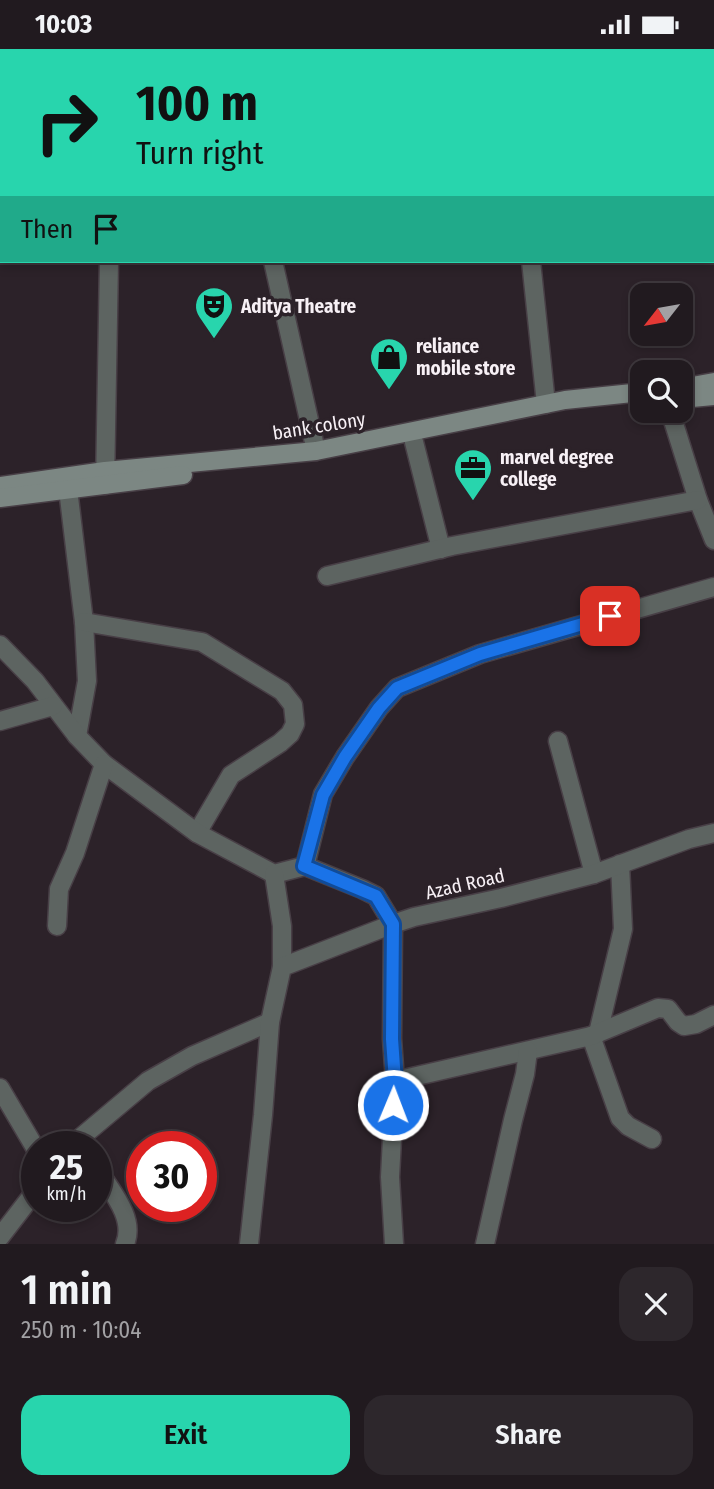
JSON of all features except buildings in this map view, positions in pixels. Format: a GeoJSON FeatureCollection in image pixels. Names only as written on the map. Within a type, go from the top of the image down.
{"type":"FeatureCollection","features":[{"type":"Feature","properties":{"kind":"main road"},"geometry":{"type":"LineString","coordinates":[[693,385],[714,382]]}},
{"type":"Feature","properties":{"kind":"main road","name":"bank colony"},"geometry":{"type":"LineString","coordinates":[[0,486],[105,478],[316,451],[565,400],[630,393]]}},
{"type":"Feature","properties":{"kind":"main road"},"geometry":{"type":"LineString","coordinates":[[693,398],[714,396]]}},
{"type":"Feature","properties":{"kind":"main road"},"geometry":{"type":"LineString","coordinates":[[0,498],[68,489],[105,478],[338,456],[579,410],[630,404]]}},
{"type":"Feature","properties":{"kind":"street"},"geometry":{"type":"LineString","coordinates":[[105,478],[110,263]]}},
{"type":"Feature","properties":{"kind":"street"},"geometry":{"type":"LineString","coordinates":[[273,263],[316,451]]}},
{"type":"Feature","properties":{"kind":"street"},"geometry":{"type":"LineString","coordinates":[[531,263],[547,404]]}},
{"type":"Feature","properties":{"kind":"street"},"geometry":{"type":"LineString","coordinates":[[674,423],[698,501],[714,540]]}},
{"type":"Feature","properties":{"kind":"street"},"geometry":{"type":"LineString","coordinates":[[414,442],[442,549]]}},
{"type":"Feature","properties":{"kind":"street"},"geometry":{"type":"LineString","coordinates":[[68,489],[84,622],[87,681],[77,736]]}},
{"type":"Feature","properties":{"kind":"street"},"geometry":{"type":"LineString","coordinates":[[327,576],[442,549],[698,501]]}},
{"type":"Feature","properties":{"kind":"street"},"geometry":{"type":"LineString","coordinates":[[304,866],[323,795],[345,757],[379,708],[397,688],[480,654],[714,587]]}},
{"type":"Feature","properties":{"kind":"street"},"geometry":{"type":"LineString","coordinates":[[84,622],[202,642],[282,691],[293,705],[295,724],[290,734],[231,775],[197,833]]}},
{"type":"Feature","properties":{"kind":"street"},"geometry":{"type":"LineString","coordinates":[[0,645],[35,681],[52,706],[104,764],[197,833],[274,874],[304,866],[376,896],[393,924],[392,1039],[395,1081],[390,1177],[394,1244]]}},
{"type":"Feature","properties":{"kind":"street"},"geometry":{"type":"LineString","coordinates":[[0,721],[52,706]]}},
{"type":"Feature","properties":{"kind":"street"},"geometry":{"type":"LineString","coordinates":[[558,741],[594,874]]}},
{"type":"Feature","properties":{"kind":"street"},"geometry":{"type":"LineString","coordinates":[[57,926],[60,889],[75,853],[104,764]]}},
{"type":"Feature","properties":{"kind":"street","name":"Azad Road"},"geometry":{"type":"LineString","coordinates":[[282,967],[414,917],[594,874],[689,839],[714,833]]}},
{"type":"Feature","properties":{"kind":"street"},"geometry":{"type":"LineString","coordinates":[[620,864],[623,929],[595,1035],[620,1118],[628,1126],[652,1139]]}},
{"type":"Feature","properties":{"kind":"street"},"geometry":{"type":"LineString","coordinates":[[249,1244],[270,1022],[282,967],[282,926],[274,874]]}},
{"type":"Feature","properties":{"kind":"street"},"geometry":{"type":"LineString","coordinates":[[395,1081],[595,1035],[658,1008],[668,1009],[684,1026],[714,1015]]}},
{"type":"Feature","properties":{"kind":"street"},"geometry":{"type":"LineString","coordinates":[[92,1131],[148,1081],[192,1056],[270,1022]]}},
{"type":"Feature","properties":{"kind":"street"},"geometry":{"type":"LineString","coordinates":[[485,1244],[525,1075],[528,1051]]}},
{"type":"Feature","properties":{"kind":"street"},"geometry":{"type":"LineString","coordinates":[[0,1088],[26,1131]]}},
{"type":"Feature","properties":{"kind":"street"},"geometry":{"type":"LineString","coordinates":[[112,1193],[126,1215],[129,1227],[125,1244]]}},
{"type":"Feature","properties":{"kind":"street"},"geometry":{"type":"LineString","coordinates":[[0,1237],[21,1210]]}},
{"type":"Feature","properties":{"kind":"place","name":"Aditya Theatre"},"geometry":{"type":"Point","coordinates":[214,340]}},
{"type":"Feature","properties":{"kind":"place","name":"reliance mobile store"},"geometry":{"type":"Point","coordinates":[389,391]}},
{"type":"Feature","properties":{"kind":"place","name":"marvel degree college"},"geometry":{"type":"Point","coordinates":[473,502]}},
{"type":"Feature","properties":{"kind":"route"},"geometry":{"type":"LineString","coordinates":[[393,1105],[393,924],[376,896],[304,866],[323,795],[345,757],[379,708],[397,688],[480,654],[610,616]]}}]}
